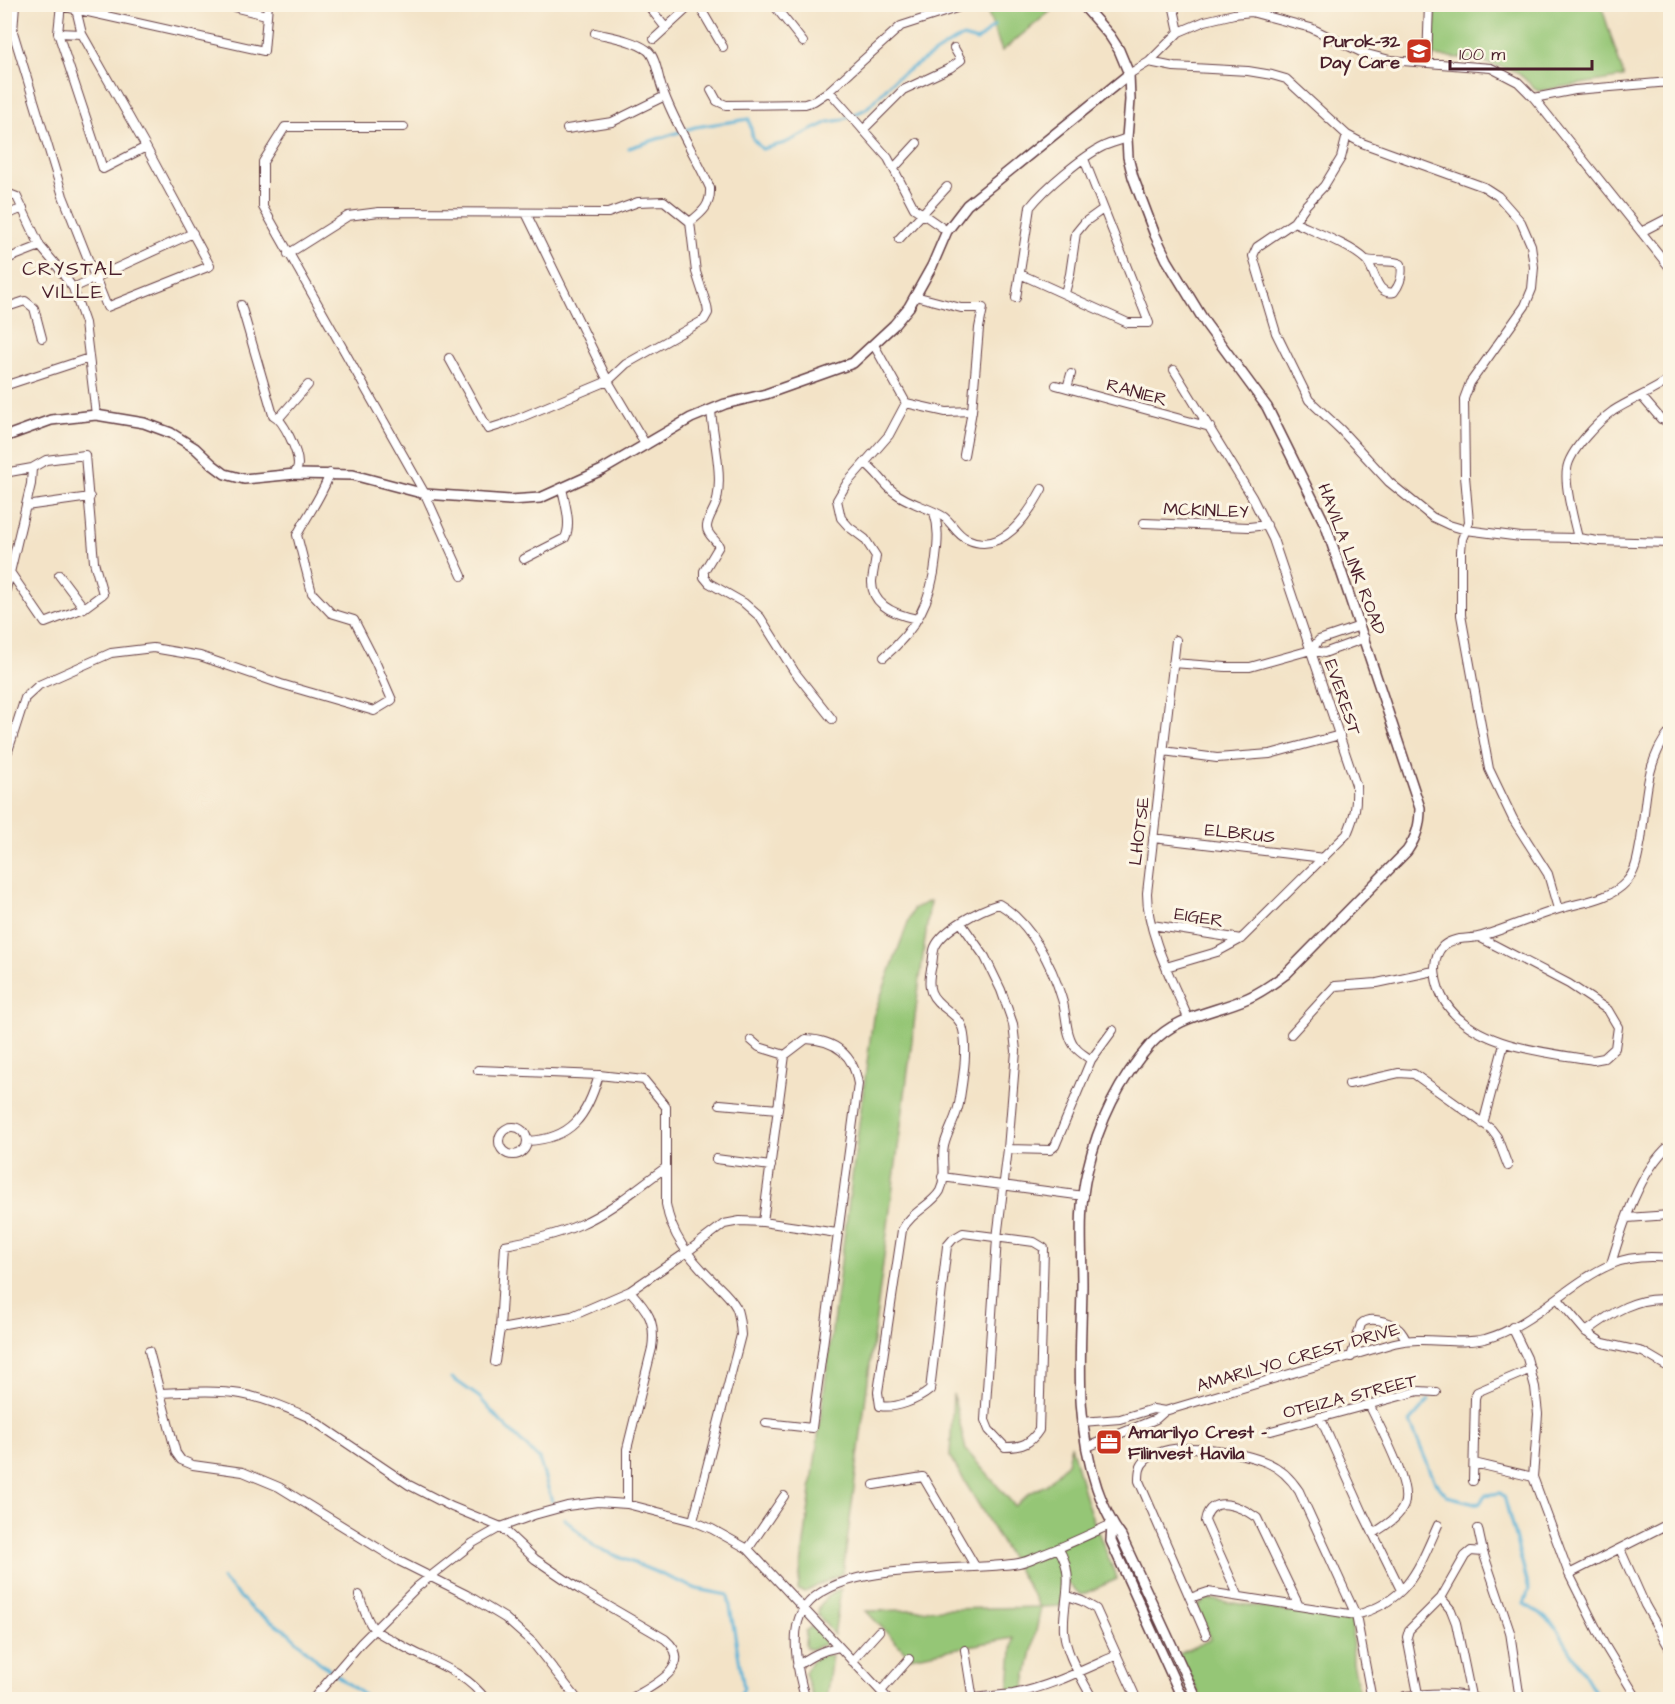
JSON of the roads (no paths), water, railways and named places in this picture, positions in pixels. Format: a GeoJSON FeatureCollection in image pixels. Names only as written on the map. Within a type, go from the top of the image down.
{"type":"FeatureCollection","features":[{"type":"Feature","properties":{"kind":"street"},"geometry":{"type":"LineString","coordinates":[[15,4],[13,32],[63,196],[107,307],[210,266],[147,147],[82,34],[76,9]]}},
{"type":"Feature","properties":{"kind":"street"},"geometry":{"type":"LineString","coordinates":[[221,4],[267,15]]}},
{"type":"Feature","properties":{"kind":"street"},"geometry":{"type":"LineString","coordinates":[[147,147],[103,169],[58,33],[61,5],[264,51],[268,4]]}},
{"type":"Feature","properties":{"kind":"street"},"geometry":{"type":"LineString","coordinates":[[647,4],[665,27]]}},
{"type":"Feature","properties":{"kind":"street"},"geometry":{"type":"LineString","coordinates":[[654,39],[692,4]]}},
{"type":"Feature","properties":{"kind":"street"},"geometry":{"type":"LineString","coordinates":[[698,4],[723,46]]}},
{"type":"Feature","properties":{"kind":"street"},"geometry":{"type":"LineString","coordinates":[[773,4],[803,42]]}},
{"type":"Feature","properties":{"kind":"street"},"geometry":{"type":"LineString","coordinates":[[711,90],[717,101],[726,105],[805,104],[814,101],[829,91],[902,26],[969,4]]}},
{"type":"Feature","properties":{"kind":"street","name":"HAVILA LINK ROAD"},"geometry":{"type":"LineString","coordinates":[[1082,4],[1110,36],[1129,74],[1128,157],[1155,235],[1167,260],[1206,324],[1267,407],[1326,526],[1420,807],[1420,826],[1407,851],[1286,974],[1247,998],[1188,1018],[1166,1029],[1152,1042],[1120,1083],[1108,1108],[1096,1138],[1086,1174],[1079,1367],[1082,1422],[1087,1447],[1093,1474],[1112,1524]]}},
{"type":"Feature","properties":{"kind":"street"},"geometry":{"type":"LineString","coordinates":[[1173,4],[1179,32]]}},
{"type":"Feature","properties":{"kind":"street"},"geometry":{"type":"LineString","coordinates":[[1427,62],[1429,4]]}},
{"type":"Feature","properties":{"kind":"street"},"geometry":{"type":"LineString","coordinates":[[4,437],[51,420],[96,415],[144,423],[171,434],[195,448],[225,474],[244,479],[330,473],[353,475],[425,494],[510,500],[540,498],[602,470],[691,418],[725,404],[766,394],[853,363],[902,316],[932,266],[947,231],[966,205],[1129,74],[1149,62],[1179,32],[1206,21],[1251,8],[1311,28],[1363,53],[1390,60],[1491,68],[1518,82],[1534,98],[1671,268]]}},
{"type":"Feature","properties":{"kind":"street"},"geometry":{"type":"LineString","coordinates":[[58,33],[82,34]]}},
{"type":"Feature","properties":{"kind":"street"},"geometry":{"type":"LineString","coordinates":[[595,33],[627,41],[648,51],[654,59],[665,96],[710,188],[711,197],[707,207],[690,222]]}},
{"type":"Feature","properties":{"kind":"street"},"geometry":{"type":"LineString","coordinates":[[863,130],[903,90],[950,68],[961,60],[954,48]]}},
{"type":"Feature","properties":{"kind":"street"},"geometry":{"type":"LineString","coordinates":[[1149,62],[1174,67],[1248,71],[1286,79],[1347,135],[1362,143],[1484,187],[1498,196],[1521,222],[1531,245],[1534,267],[1532,289],[1525,306],[1470,382],[1464,399],[1465,476],[1469,522],[1462,539],[1461,615],[1489,769],[1513,819],[1548,874],[1558,909]]}},
{"type":"Feature","properties":{"kind":"street"},"geometry":{"type":"LineString","coordinates":[[1534,98],[1575,90],[1671,82]]}},
{"type":"Feature","properties":{"kind":"street"},"geometry":{"type":"LineString","coordinates":[[829,91],[888,158],[914,208],[947,231]]}},
{"type":"Feature","properties":{"kind":"street"},"geometry":{"type":"LineString","coordinates":[[567,129],[612,122],[665,96]]}},
{"type":"Feature","properties":{"kind":"street"},"geometry":{"type":"LineString","coordinates":[[404,127],[285,127],[263,162],[263,207],[425,494],[462,576]]}},
{"type":"Feature","properties":{"kind":"street"},"geometry":{"type":"LineString","coordinates":[[1347,135],[1341,158],[1332,175],[1294,222],[1257,247],[1253,256],[1276,333],[1309,400],[1410,501],[1432,517],[1449,525],[1466,530],[1521,537],[1671,543]]}},
{"type":"Feature","properties":{"kind":"street"},"geometry":{"type":"LineString","coordinates":[[1016,298],[1030,207],[1037,198],[1084,159],[1103,147],[1127,138]]}},
{"type":"Feature","properties":{"kind":"street"},"geometry":{"type":"LineString","coordinates":[[894,168],[917,143]]}},
{"type":"Feature","properties":{"kind":"street"},"geometry":{"type":"LineString","coordinates":[[1020,274],[1128,323],[1149,324],[1084,159]]}},
{"type":"Feature","properties":{"kind":"street"},"geometry":{"type":"LineString","coordinates":[[899,239],[946,187]]}},
{"type":"Feature","properties":{"kind":"street"},"geometry":{"type":"LineString","coordinates":[[4,192],[17,197],[40,246],[72,288],[85,323],[96,415]]}},
{"type":"Feature","properties":{"kind":"street"},"geometry":{"type":"LineString","coordinates":[[288,254],[348,216],[379,212],[608,213],[638,202],[664,201],[690,222],[696,272],[708,313],[704,320],[626,364],[608,381],[488,429],[449,358]]}},
{"type":"Feature","properties":{"kind":"street"},"geometry":{"type":"LineString","coordinates":[[4,216],[23,208]]}},
{"type":"Feature","properties":{"kind":"street"},"geometry":{"type":"LineString","coordinates":[[1065,293],[1076,233],[1085,222],[1103,209]]}},
{"type":"Feature","properties":{"kind":"street"},"geometry":{"type":"LineString","coordinates":[[526,213],[608,381],[646,445]]}},
{"type":"Feature","properties":{"kind":"street"},"geometry":{"type":"LineString","coordinates":[[1641,232],[1671,217]]}},
{"type":"Feature","properties":{"kind":"street"},"geometry":{"type":"LineString","coordinates":[[1294,222],[1352,250],[1367,260],[1375,263],[1392,260],[1401,264],[1400,282],[1394,292],[1388,294],[1382,290],[1367,260]]}},
{"type":"Feature","properties":{"kind":"street"},"geometry":{"type":"LineString","coordinates":[[72,288],[193,233]]}},
{"type":"Feature","properties":{"kind":"street"},"geometry":{"type":"LineString","coordinates":[[4,260],[40,246]]}},
{"type":"Feature","properties":{"kind":"street"},"geometry":{"type":"LineString","coordinates":[[915,296],[961,308],[983,308],[979,328],[972,411],[964,455]]}},
{"type":"Feature","properties":{"kind":"street"},"geometry":{"type":"LineString","coordinates":[[4,308],[25,301],[34,308],[42,338]]}},
{"type":"Feature","properties":{"kind":"street"},"geometry":{"type":"LineString","coordinates":[[241,305],[273,415],[279,418],[294,446],[298,464],[295,474]]}},
{"type":"Feature","properties":{"kind":"street"},"geometry":{"type":"LineString","coordinates":[[874,345],[906,403],[946,412],[972,411]]}},
{"type":"Feature","properties":{"kind":"street"},"geometry":{"type":"LineString","coordinates":[[4,386],[89,358]]}},
{"type":"Feature","properties":{"kind":"street","name":"EVEREST"},"geometry":{"type":"LineString","coordinates":[[1166,967],[1217,952],[1241,939],[1347,834],[1356,812],[1356,785],[1278,551],[1252,497],[1174,370]]}},
{"type":"Feature","properties":{"kind":"street"},"geometry":{"type":"LineString","coordinates":[[1067,388],[1071,374]]}},
{"type":"Feature","properties":{"kind":"street"},"geometry":{"type":"LineString","coordinates":[[1578,538],[1567,468],[1574,452],[1596,426],[1613,411],[1671,379]]}},
{"type":"Feature","properties":{"kind":"street","name":"RANIER"},"geometry":{"type":"LineString","coordinates":[[1056,385],[1210,427]]}},
{"type":"Feature","properties":{"kind":"street"},"geometry":{"type":"LineString","coordinates":[[279,418],[308,386]]}},
{"type":"Feature","properties":{"kind":"street"},"geometry":{"type":"LineString","coordinates":[[1642,397],[1661,419],[1671,422]]}},
{"type":"Feature","properties":{"kind":"street"},"geometry":{"type":"LineString","coordinates":[[906,403],[889,435],[847,483],[837,500],[837,507],[841,518],[865,539],[876,556],[872,583],[880,602],[892,612],[916,619]]}},
{"type":"Feature","properties":{"kind":"street"},"geometry":{"type":"LineString","coordinates":[[711,410],[719,471],[717,499],[707,526],[708,532],[719,546],[704,571],[704,577],[708,583],[744,603],[760,617],[794,670],[832,719]]}},
{"type":"Feature","properties":{"kind":"street"},"geometry":{"type":"LineString","coordinates":[[4,473],[32,468],[46,460],[85,455],[94,562],[103,594],[84,608],[45,623],[10,572]]}},
{"type":"Feature","properties":{"kind":"street"},"geometry":{"type":"LineString","coordinates":[[866,463],[894,492],[945,518],[964,538],[977,543],[994,542],[1010,533],[1029,510],[1042,489]]}},
{"type":"Feature","properties":{"kind":"street"},"geometry":{"type":"LineString","coordinates":[[4,598],[31,484],[32,468]]}},
{"type":"Feature","properties":{"kind":"street"},"geometry":{"type":"LineString","coordinates":[[4,754],[8,751],[25,698],[39,685],[111,653],[153,648],[200,656],[281,684],[374,711],[392,700],[354,620],[331,613],[312,593],[297,535],[311,509],[323,494],[330,473]]}},
{"type":"Feature","properties":{"kind":"street"},"geometry":{"type":"LineString","coordinates":[[524,560],[565,538],[568,525],[562,488]]}},
{"type":"Feature","properties":{"kind":"street"},"geometry":{"type":"LineString","coordinates":[[26,506],[90,496]]}},
{"type":"Feature","properties":{"kind":"street"},"geometry":{"type":"LineString","coordinates":[[884,657],[902,642],[925,607],[935,574],[939,534],[934,512]]}},
{"type":"Feature","properties":{"kind":"street","name":"MCKINLEY"},"geometry":{"type":"LineString","coordinates":[[1144,523],[1249,527],[1267,525]]}},
{"type":"Feature","properties":{"kind":"street"},"geometry":{"type":"LineString","coordinates":[[1156,523],[1156,532]]}},
{"type":"Feature","properties":{"kind":"street"},"geometry":{"type":"LineString","coordinates":[[59,575],[84,608]]}},
{"type":"Feature","properties":{"kind":"street"},"geometry":{"type":"LineString","coordinates":[[1311,650],[1319,640],[1360,626]]}},
{"type":"Feature","properties":{"kind":"street"},"geometry":{"type":"LineString","coordinates":[[1173,663],[1226,668],[1250,667],[1311,650],[1324,653],[1365,638]]}},
{"type":"Feature","properties":{"kind":"street","name":"LHOTSE"},"geometry":{"type":"LineString","coordinates":[[1176,640],[1147,908],[1166,967],[1188,1018]]}},
{"type":"Feature","properties":{"kind":"street"},"geometry":{"type":"LineString","coordinates":[[1479,937],[1569,984],[1608,1010],[1618,1027],[1615,1048],[1604,1058],[1593,1060],[1504,1044],[1451,1013],[1441,996],[1434,970],[1436,959],[1443,946],[1465,937],[1479,937],[1558,909],[1609,895],[1626,883],[1638,858],[1651,767],[1662,742],[1671,732]]}},
{"type":"Feature","properties":{"kind":"street"},"geometry":{"type":"LineString","coordinates":[[1163,751],[1217,758],[1270,754],[1340,735]]}},
{"type":"Feature","properties":{"kind":"street","name":"ELBRUS"},"geometry":{"type":"LineString","coordinates":[[1153,838],[1324,858]]}},
{"type":"Feature","properties":{"kind":"street"},"geometry":{"type":"LineString","coordinates":[[961,923],[985,957],[1001,990],[1013,1024],[1016,1051],[1008,1149],[997,1238],[985,1420],[989,1430],[1005,1447],[1020,1447],[1032,1442],[1039,1430],[1044,1248],[1034,1242],[997,1238],[963,1233],[953,1239],[947,1246],[930,1390],[922,1396],[889,1408],[880,1406],[878,1392],[902,1230],[907,1221],[940,1191],[944,1144],[955,1120],[960,1099],[964,1055],[963,1029],[959,1020],[939,1004],[931,992],[929,975],[936,946],[945,935],[961,923],[988,907],[999,904],[1012,912],[1046,960],[1062,999],[1071,1038],[1076,1048],[1091,1060]]}},
{"type":"Feature","properties":{"kind":"street","name":"EIGER"},"geometry":{"type":"LineString","coordinates":[[1152,925],[1241,939]]}},
{"type":"Feature","properties":{"kind":"street"},"geometry":{"type":"LineString","coordinates":[[1291,1034],[1335,986],[1377,983],[1434,970]]}},
{"type":"Feature","properties":{"kind":"street"},"geometry":{"type":"LineString","coordinates":[[1008,1149],[1050,1150],[1055,1146],[1091,1060],[1113,1030]]}},
{"type":"Feature","properties":{"kind":"street"},"geometry":{"type":"LineString","coordinates":[[763,1222],[785,1055],[806,1039],[821,1040],[849,1058],[856,1071],[858,1084],[812,1428],[766,1423]]}},
{"type":"Feature","properties":{"kind":"street"},"geometry":{"type":"LineString","coordinates":[[752,1040],[759,1047],[785,1055]]}},
{"type":"Feature","properties":{"kind":"street"},"geometry":{"type":"LineString","coordinates":[[1484,1124],[1504,1044]]}},
{"type":"Feature","properties":{"kind":"street"},"geometry":{"type":"LineString","coordinates":[[478,1070],[599,1075],[644,1080],[666,1107],[665,1168],[668,1217],[674,1233],[687,1252],[736,1308],[741,1335],[693,1521]]}},
{"type":"Feature","properties":{"kind":"street"},"geometry":{"type":"LineString","coordinates":[[1349,1084],[1399,1073],[1414,1074],[1491,1129],[1497,1137],[1508,1166]]}},
{"type":"Feature","properties":{"kind":"street"},"geometry":{"type":"LineString","coordinates":[[527,1141],[554,1137],[570,1128],[583,1115],[592,1099],[599,1075]]}},
{"type":"Feature","properties":{"kind":"street"},"geometry":{"type":"LineString","coordinates":[[720,1104],[778,1109]]}},
{"type":"Feature","properties":{"kind":"street"},"geometry":{"type":"LineString","coordinates":[[1611,1264],[1627,1218],[1648,1172],[1660,1154],[1671,1145]]}},
{"type":"Feature","properties":{"kind":"street"},"geometry":{"type":"LineString","coordinates":[[716,1159],[771,1167]]}},
{"type":"Feature","properties":{"kind":"street"},"geometry":{"type":"LineString","coordinates":[[495,1362],[500,1329],[505,1245],[557,1234],[582,1224],[665,1168]]}},
{"type":"Feature","properties":{"kind":"street"},"geometry":{"type":"LineString","coordinates":[[942,1178],[1084,1196]]}},
{"type":"Feature","properties":{"kind":"street"},"geometry":{"type":"LineString","coordinates":[[1627,1218],[1671,1215]]}},
{"type":"Feature","properties":{"kind":"street"},"geometry":{"type":"LineString","coordinates":[[500,1329],[572,1316],[630,1291],[724,1224],[740,1221],[763,1222],[837,1233]]}},
{"type":"Feature","properties":{"kind":"street","name":"AMARILYO CREST DRIVE"},"geometry":{"type":"LineString","coordinates":[[1087,1447],[1156,1419],[1165,1411],[1406,1340],[1452,1342],[1487,1338],[1512,1327],[1611,1264],[1632,1258],[1653,1256],[1671,1258]]}},
{"type":"Feature","properties":{"kind":"street"},"geometry":{"type":"LineString","coordinates":[[627,1504],[627,1449],[654,1332],[651,1318],[630,1291]]}},
{"type":"Feature","properties":{"kind":"street"},"geometry":{"type":"LineString","coordinates":[[1558,1299],[1586,1332],[1603,1343],[1643,1352],[1671,1368]]}},
{"type":"Feature","properties":{"kind":"street"},"geometry":{"type":"LineString","coordinates":[[1586,1332],[1620,1309],[1637,1302],[1671,1300]]}},
{"type":"Feature","properties":{"kind":"street"},"geometry":{"type":"LineString","coordinates":[[1351,1357],[1360,1324],[1371,1318],[1398,1328],[1406,1340]]}},
{"type":"Feature","properties":{"kind":"street"},"geometry":{"type":"LineString","coordinates":[[1512,1327],[1527,1358],[1535,1387],[1538,1414],[1533,1477],[1569,1574],[1604,1644],[1638,1700]]}},
{"type":"Feature","properties":{"kind":"street"},"geometry":{"type":"LineString","coordinates":[[149,1351],[176,1453],[181,1460],[193,1465],[243,1472],[279,1487],[399,1561],[505,1618],[533,1643],[578,1700]]}},
{"type":"Feature","properties":{"kind":"street"},"geometry":{"type":"LineString","coordinates":[[1473,1481],[1477,1392],[1531,1369]]}},
{"type":"Feature","properties":{"kind":"street"},"geometry":{"type":"LineString","coordinates":[[161,1393],[193,1391],[241,1394],[291,1410],[308,1417],[409,1485],[501,1527],[535,1559],[579,1589],[665,1639],[673,1646],[676,1658],[674,1667],[668,1676],[628,1700]]}},
{"type":"Feature","properties":{"kind":"street","name":"OTEIZA STREET"},"geometry":{"type":"LineString","coordinates":[[1271,1431],[1419,1391],[1436,1392]]}},
{"type":"Feature","properties":{"kind":"street"},"geometry":{"type":"LineString","coordinates":[[1369,1404],[1404,1480],[1407,1494],[1404,1507],[1395,1518],[1373,1534]]}},
{"type":"Feature","properties":{"kind":"street","name":"AMARILYO CREST DRIVE"},"geometry":{"type":"LineString","coordinates":[[1082,1422],[1120,1419],[1153,1409],[1165,1411]]}},
{"type":"Feature","properties":{"kind":"street"},"geometry":{"type":"LineString","coordinates":[[1320,1417],[1401,1590]]}},
{"type":"Feature","properties":{"kind":"street"},"geometry":{"type":"LineString","coordinates":[[1206,1635],[1138,1481],[1140,1468],[1145,1460],[1172,1449],[1214,1449],[1269,1463],[1288,1476],[1299,1491],[1356,1615],[1372,1700]]}},
{"type":"Feature","properties":{"kind":"street"},"geometry":{"type":"LineString","coordinates":[[1474,1463],[1533,1477]]}},
{"type":"Feature","properties":{"kind":"street"},"geometry":{"type":"LineString","coordinates":[[874,1485],[923,1477],[975,1566]]}},
{"type":"Feature","properties":{"kind":"street"},"geometry":{"type":"LineString","coordinates":[[748,1549],[784,1496]]}},
{"type":"Feature","properties":{"kind":"street"},"geometry":{"type":"LineString","coordinates":[[312,1700],[375,1630],[429,1576],[473,1543],[501,1527],[567,1506],[597,1502],[627,1504],[693,1521],[748,1549],[889,1700]]}},
{"type":"Feature","properties":{"kind":"street"},"geometry":{"type":"LineString","coordinates":[[1238,1595],[1205,1521],[1212,1507],[1220,1504],[1246,1510],[1257,1518],[1298,1604]]}},
{"type":"Feature","properties":{"kind":"street"},"geometry":{"type":"LineString","coordinates":[[806,1700],[797,1666],[798,1623],[804,1608],[820,1592],[852,1579],[912,1570],[1020,1563],[1112,1524]]}},
{"type":"Feature","properties":{"kind":"street"},"geometry":{"type":"LineString","coordinates":[[1112,1524],[1111,1541],[1183,1700]]}},
{"type":"Feature","properties":{"kind":"street"},"geometry":{"type":"LineString","coordinates":[[1112,1524],[1121,1536],[1197,1700]]}},
{"type":"Feature","properties":{"kind":"street"},"geometry":{"type":"LineString","coordinates":[[1569,1574],[1668,1524],[1671,1536]]}},
{"type":"Feature","properties":{"kind":"street"},"geometry":{"type":"LineString","coordinates":[[1190,1598],[1208,1592],[1298,1604],[1356,1615],[1374,1610],[1387,1603],[1411,1580],[1438,1525]]}},
{"type":"Feature","properties":{"kind":"street"},"geometry":{"type":"LineString","coordinates":[[1478,1528],[1483,1552],[1510,1632],[1520,1700]]}},
{"type":"Feature","properties":{"kind":"street"},"geometry":{"type":"LineString","coordinates":[[1058,1548],[1065,1559],[1068,1571],[1064,1631],[1070,1656],[1093,1700]]}},
{"type":"Feature","properties":{"kind":"street"},"geometry":{"type":"LineString","coordinates":[[1620,1549],[1646,1605],[1671,1649]]}},
{"type":"Feature","properties":{"kind":"street"},"geometry":{"type":"LineString","coordinates":[[1418,1694],[1407,1637],[1409,1630],[1441,1599],[1465,1556],[1471,1551],[1483,1552]]}},
{"type":"Feature","properties":{"kind":"street"},"geometry":{"type":"LineString","coordinates":[[359,1595],[365,1614],[375,1630],[465,1678],[480,1691],[486,1700]]}},
{"type":"Feature","properties":{"kind":"street"},"geometry":{"type":"LineString","coordinates":[[1068,1596],[1082,1600],[1096,1609],[1137,1700]]}},
{"type":"Feature","properties":{"kind":"street"},"geometry":{"type":"LineString","coordinates":[[1441,1599],[1451,1610],[1456,1623],[1471,1696]]}},
{"type":"Feature","properties":{"kind":"street"},"geometry":{"type":"LineString","coordinates":[[852,1661],[879,1631]]}},
{"type":"Feature","properties":{"kind":"street"},"geometry":{"type":"LineString","coordinates":[[797,1666],[812,1654],[839,1647]]}},
{"type":"Feature","properties":{"kind":"street"},"geometry":{"type":"LineString","coordinates":[[964,1650],[971,1699],[1013,1694],[1078,1673],[1117,1655]]}},
{"type":"Feature","properties":{"kind":"street"},"geometry":{"type":"LineString","coordinates":[[882,1690],[909,1659]]}},
{"type":"Feature","properties":{"kind":"street"},"geometry":{"type":"LineString","coordinates":[[1405,1696],[1418,1694],[1471,1696],[1481,1700]]}},
{"type":"Feature","properties":{"kind":"waterway"},"geometry":{"type":"LineString","coordinates":[[629,148],[695,127],[749,119],[753,139],[762,149],[785,143],[829,122],[842,120],[866,109],[896,78],[952,42],[963,37],[977,41],[995,25]]}},
{"type":"Feature","properties":{"kind":"waterway"},"geometry":{"type":"LineString","coordinates":[[452,1378],[479,1397],[539,1459],[552,1501]]}},
{"type":"Feature","properties":{"kind":"waterway"},"geometry":{"type":"LineString","coordinates":[[1429,1400],[1410,1422],[1435,1482],[1447,1496],[1479,1504],[1486,1495],[1500,1493],[1504,1496],[1529,1589],[1524,1604],[1541,1614],[1556,1627],[1600,1700]]}},
{"type":"Feature","properties":{"kind":"waterway"},"geometry":{"type":"LineString","coordinates":[[564,1518],[595,1547],[697,1589],[728,1595],[744,1688],[737,1700]]}},
{"type":"Feature","properties":{"kind":"waterway"},"geometry":{"type":"LineString","coordinates":[[222,1579],[253,1610],[288,1632],[318,1661],[370,1700]]}},
{"type":"Feature","properties":{"kind":"place","name":"Purok-32 Day Care"},"geometry":{"type":"Point","coordinates":[1419,51]}},
{"type":"Feature","properties":{"kind":"place","name":"Amarilyo Crest - Filinvest Havila"},"geometry":{"type":"Point","coordinates":[1109,1442]}},
{"type":"Feature","properties":{"kind":"district","name":"CRYSTAL VILLE"},"geometry":{"type":"Point","coordinates":[73,280]}}]}
